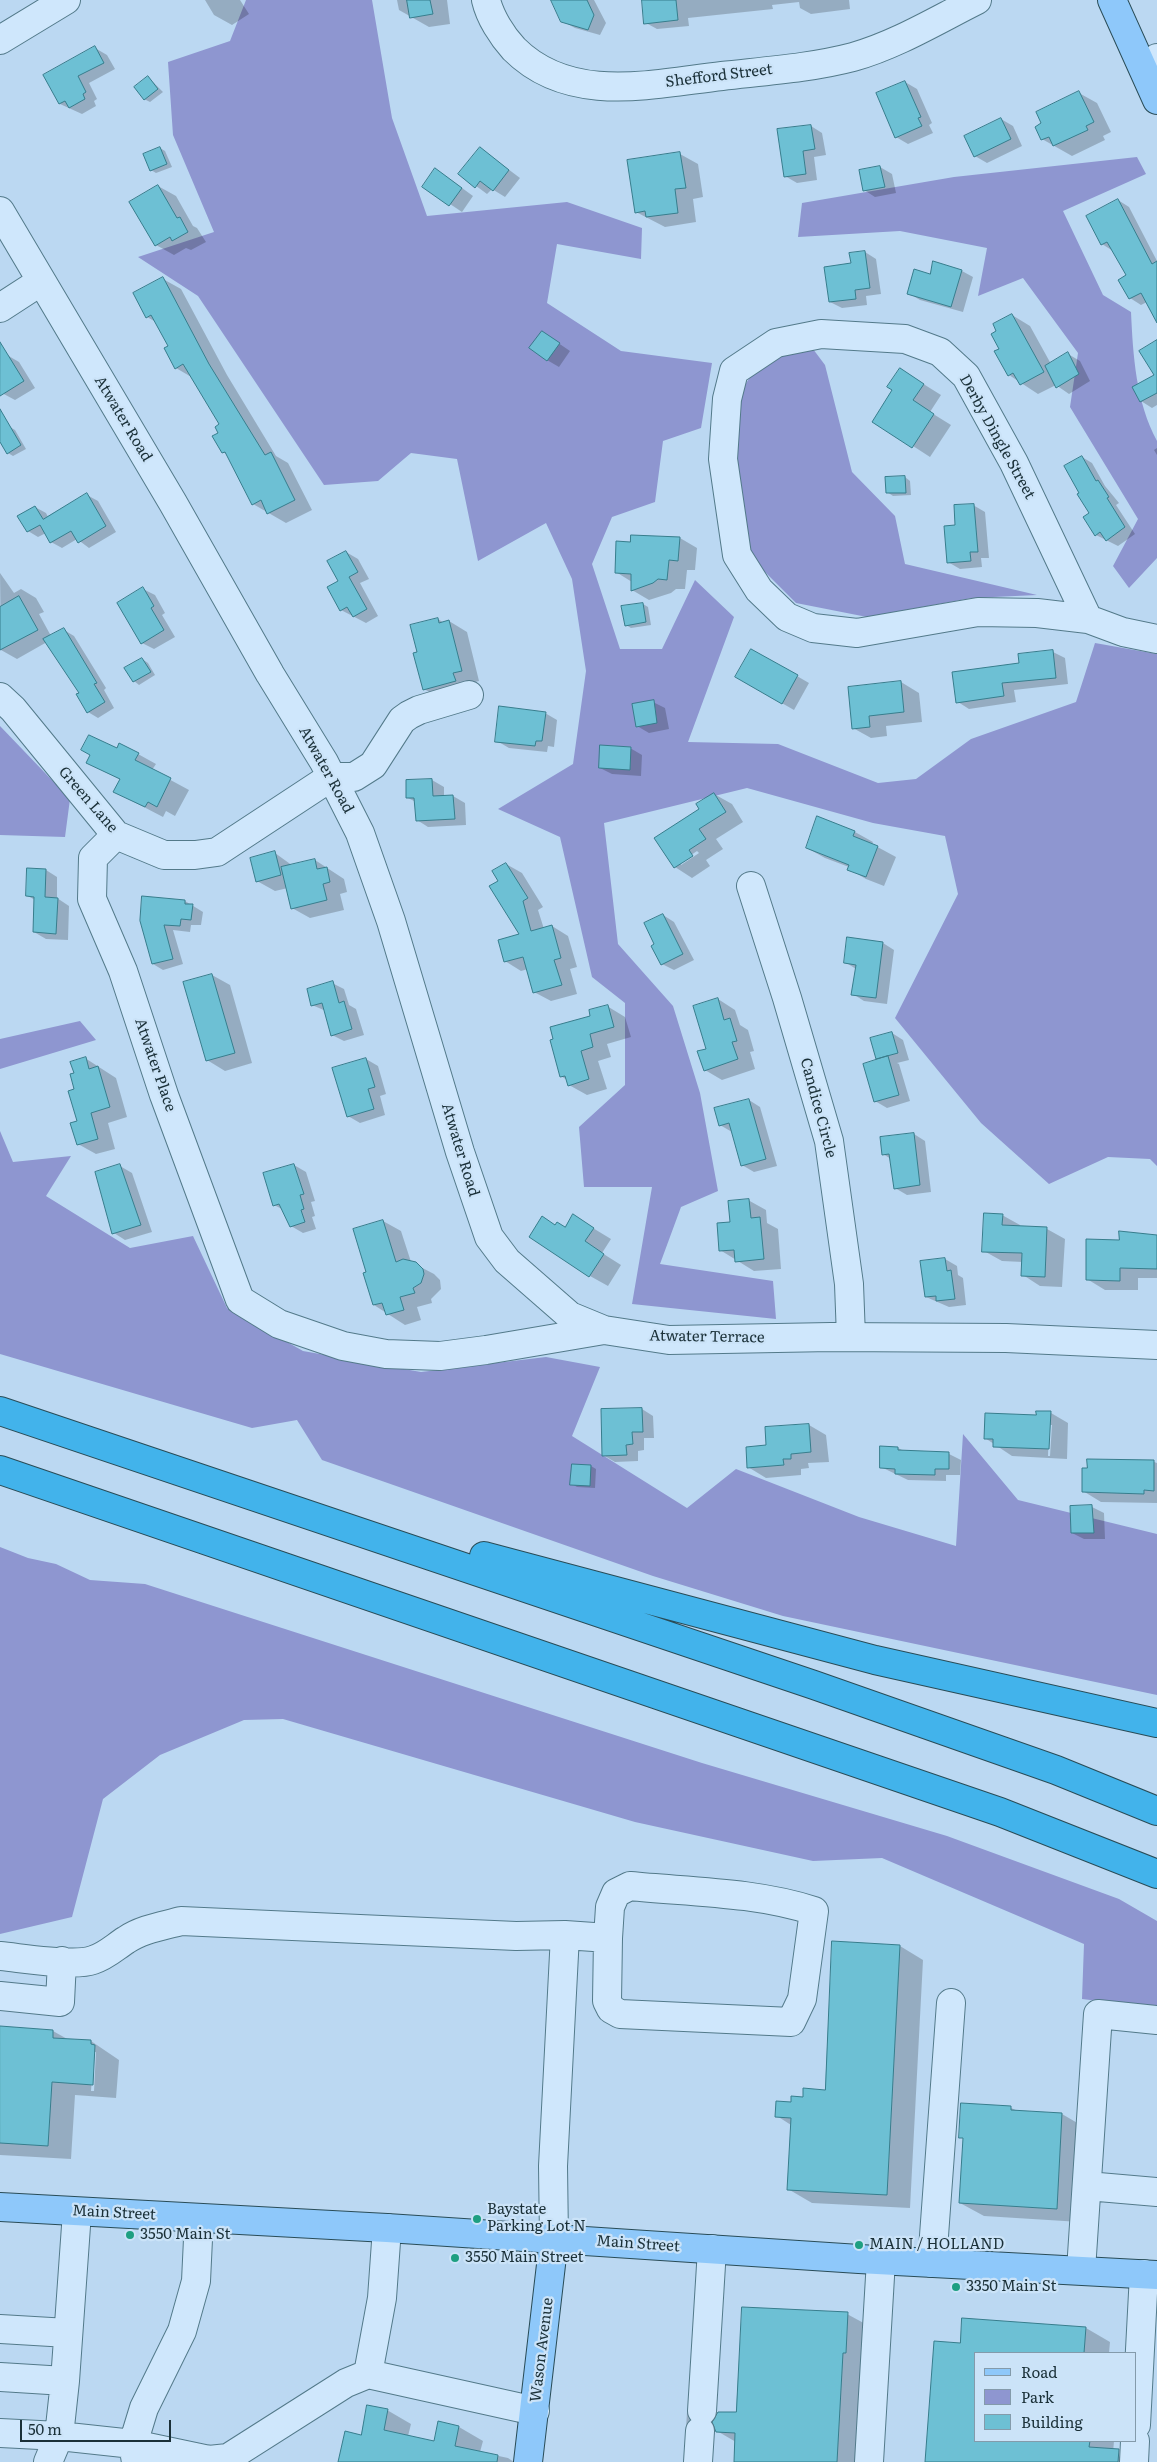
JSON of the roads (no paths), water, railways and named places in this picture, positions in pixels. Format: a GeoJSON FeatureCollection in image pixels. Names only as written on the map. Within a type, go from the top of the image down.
{"type":"FeatureCollection","features":[{"type":"Feature","properties":{"kind":"highway"},"geometry":{"type":"LineString","coordinates":[[0,1411],[814,1684],[1056,1770],[1157,1811]]}},
{"type":"Feature","properties":{"kind":"highway"},"geometry":{"type":"LineString","coordinates":[[0,1470],[983,1806],[1157,1874]]}},
{"type":"Feature","properties":{"kind":"highway"},"geometry":{"type":"LineString","coordinates":[[0,1481],[199,1538]]}},
{"type":"Feature","properties":{"kind":"highway"},"geometry":{"type":"LineString","coordinates":[[225,1486],[825,1647],[1157,1724]]}},
{"type":"Feature","properties":{"kind":"main road"},"geometry":{"type":"LineString","coordinates":[[1112,0],[1150,64],[1157,100]]}},
{"type":"Feature","properties":{"kind":"main road","name":"Main Street"},"geometry":{"type":"LineString","coordinates":[[0,2207],[554,2238],[932,2263],[1151,2274]]}},
{"type":"Feature","properties":{"kind":"main road","name":"Wason Avenue"},"geometry":{"type":"LineString","coordinates":[[534,2461],[535,2411],[554,2238]]}},
{"type":"Feature","properties":{"kind":"street"},"geometry":{"type":"LineString","coordinates":[[0,40],[66,0]]}},
{"type":"Feature","properties":{"kind":"street","name":"Shefford Street"},"geometry":{"type":"LineString","coordinates":[[486,0],[505,40],[523,58],[551,76],[583,85],[630,86],[805,66],[854,56],[907,35],[976,0]]}},
{"type":"Feature","properties":{"kind":"street","name":"Atwater Road"},"geometry":{"type":"LineString","coordinates":[[0,211],[40,282],[173,503],[331,777],[360,833],[391,920],[460,1152],[489,1237],[507,1261],[570,1316],[604,1330]]}},
{"type":"Feature","properties":{"kind":"street"},"geometry":{"type":"LineString","coordinates":[[0,308],[40,282]]}},
{"type":"Feature","properties":{"kind":"street","name":"Derby Dingle Street"},"geometry":{"type":"LineString","coordinates":[[1088,619],[1014,463],[966,376],[940,352],[905,339],[821,334],[776,344],[734,371],[726,399],[722,459],[737,555],[759,590],[787,617],[813,628],[857,633],[978,612],[1037,613],[1088,619],[1123,632],[1157,639]]}},
{"type":"Feature","properties":{"kind":"street"},"geometry":{"type":"LineString","coordinates":[[331,777],[354,777],[372,765],[402,720],[409,715],[419,710],[469,695]]}},
{"type":"Feature","properties":{"kind":"street","name":"Green Lane"},"geometry":{"type":"LineString","coordinates":[[0,697],[13,709],[116,835],[164,854],[195,855],[217,852],[331,777]]}},
{"type":"Feature","properties":{"kind":"street","name":"Atwater Place"},"geometry":{"type":"LineString","coordinates":[[116,835],[93,858],[92,899],[123,971],[164,1095],[240,1300]]}},
{"type":"Feature","properties":{"kind":"street","name":"Candice Circle"},"geometry":{"type":"LineString","coordinates":[[751,886],[787,998],[829,1141],[849,1284],[851,1337]]}},
{"type":"Feature","properties":{"kind":"street","name":"Atwater Terrace"},"geometry":{"type":"LineString","coordinates":[[240,1300],[280,1324],[343,1346],[386,1354],[449,1355],[604,1330],[669,1340],[851,1337],[1006,1338],[1157,1345]]}},
{"type":"Feature","properties":{"kind":"street"},"geometry":{"type":"LineString","coordinates":[[630,1886],[764,1899],[790,1903],[814,1911],[802,1999],[791,2022],[620,2014],[611,2009],[607,2001],[608,1938],[610,1907],[616,1893],[630,1886]]}},
{"type":"Feature","properties":{"kind":"street"},"geometry":{"type":"LineString","coordinates":[[0,1956],[62,1961],[92,1961],[146,1930],[181,1921],[508,1936],[565,1935],[608,1938]]}},
{"type":"Feature","properties":{"kind":"street"},"geometry":{"type":"LineString","coordinates":[[554,2238],[553,2158],[565,1935]]}},
{"type":"Feature","properties":{"kind":"street"},"geometry":{"type":"LineString","coordinates":[[0,1996],[60,2002],[62,1961]]}},
{"type":"Feature","properties":{"kind":"street"},"geometry":{"type":"LineString","coordinates":[[932,2263],[951,2003]]}},
{"type":"Feature","properties":{"kind":"street"},"geometry":{"type":"LineString","coordinates":[[1081,2270],[1098,2014],[1157,2020]]}},
{"type":"Feature","properties":{"kind":"street"},"geometry":{"type":"LineString","coordinates":[[1087,2186],[1157,2192]]}},
{"type":"Feature","properties":{"kind":"street"},"geometry":{"type":"LineString","coordinates":[[48,2462],[59,2436],[65,2381],[77,2212]]}},
{"type":"Feature","properties":{"kind":"street"},"geometry":{"type":"LineString","coordinates":[[135,2453],[144,2408],[182,2331],[196,2282],[199,2218]]}},
{"type":"Feature","properties":{"kind":"street"},"geometry":{"type":"LineString","coordinates":[[368,2374],[382,2298],[386,2228]]}},
{"type":"Feature","properties":{"kind":"street"},"geometry":{"type":"LineString","coordinates":[[698,2462],[712,2249]]}},
{"type":"Feature","properties":{"kind":"street"},"geometry":{"type":"LineString","coordinates":[[869,2462],[881,2260]]}},
{"type":"Feature","properties":{"kind":"street"},"geometry":{"type":"LineString","coordinates":[[1137,2415],[1151,2274]]}},
{"type":"Feature","properties":{"kind":"street"},"geometry":{"type":"LineString","coordinates":[[0,2329],[68,2333]]}},
{"type":"Feature","properties":{"kind":"street"},"geometry":{"type":"LineString","coordinates":[[0,2433],[59,2436],[135,2453],[209,2460],[228,2458],[346,2383],[368,2374],[535,2411]]}},
{"type":"Feature","properties":{"kind":"street"},"geometry":{"type":"LineString","coordinates":[[0,2377],[65,2381]]}},
{"type":"Feature","properties":{"kind":"street"},"geometry":{"type":"LineString","coordinates":[[1134,2462],[1135,2442]]}},
{"type":"Feature","properties":{"kind":"place","name":"Baystate Parking Lot N"},"geometry":{"type":"Point","coordinates":[477,2219]}},
{"type":"Feature","properties":{"kind":"place","name":"3550 Main St"},"geometry":{"type":"Point","coordinates":[130,2235]}},
{"type":"Feature","properties":{"kind":"place","name":"MAIN / HOLLAND"},"geometry":{"type":"Point","coordinates":[859,2245]}},
{"type":"Feature","properties":{"kind":"place","name":"3550 Main Street"},"geometry":{"type":"Point","coordinates":[455,2258]}},
{"type":"Feature","properties":{"kind":"place","name":"3350 Main St"},"geometry":{"type":"Point","coordinates":[956,2287]}}]}
